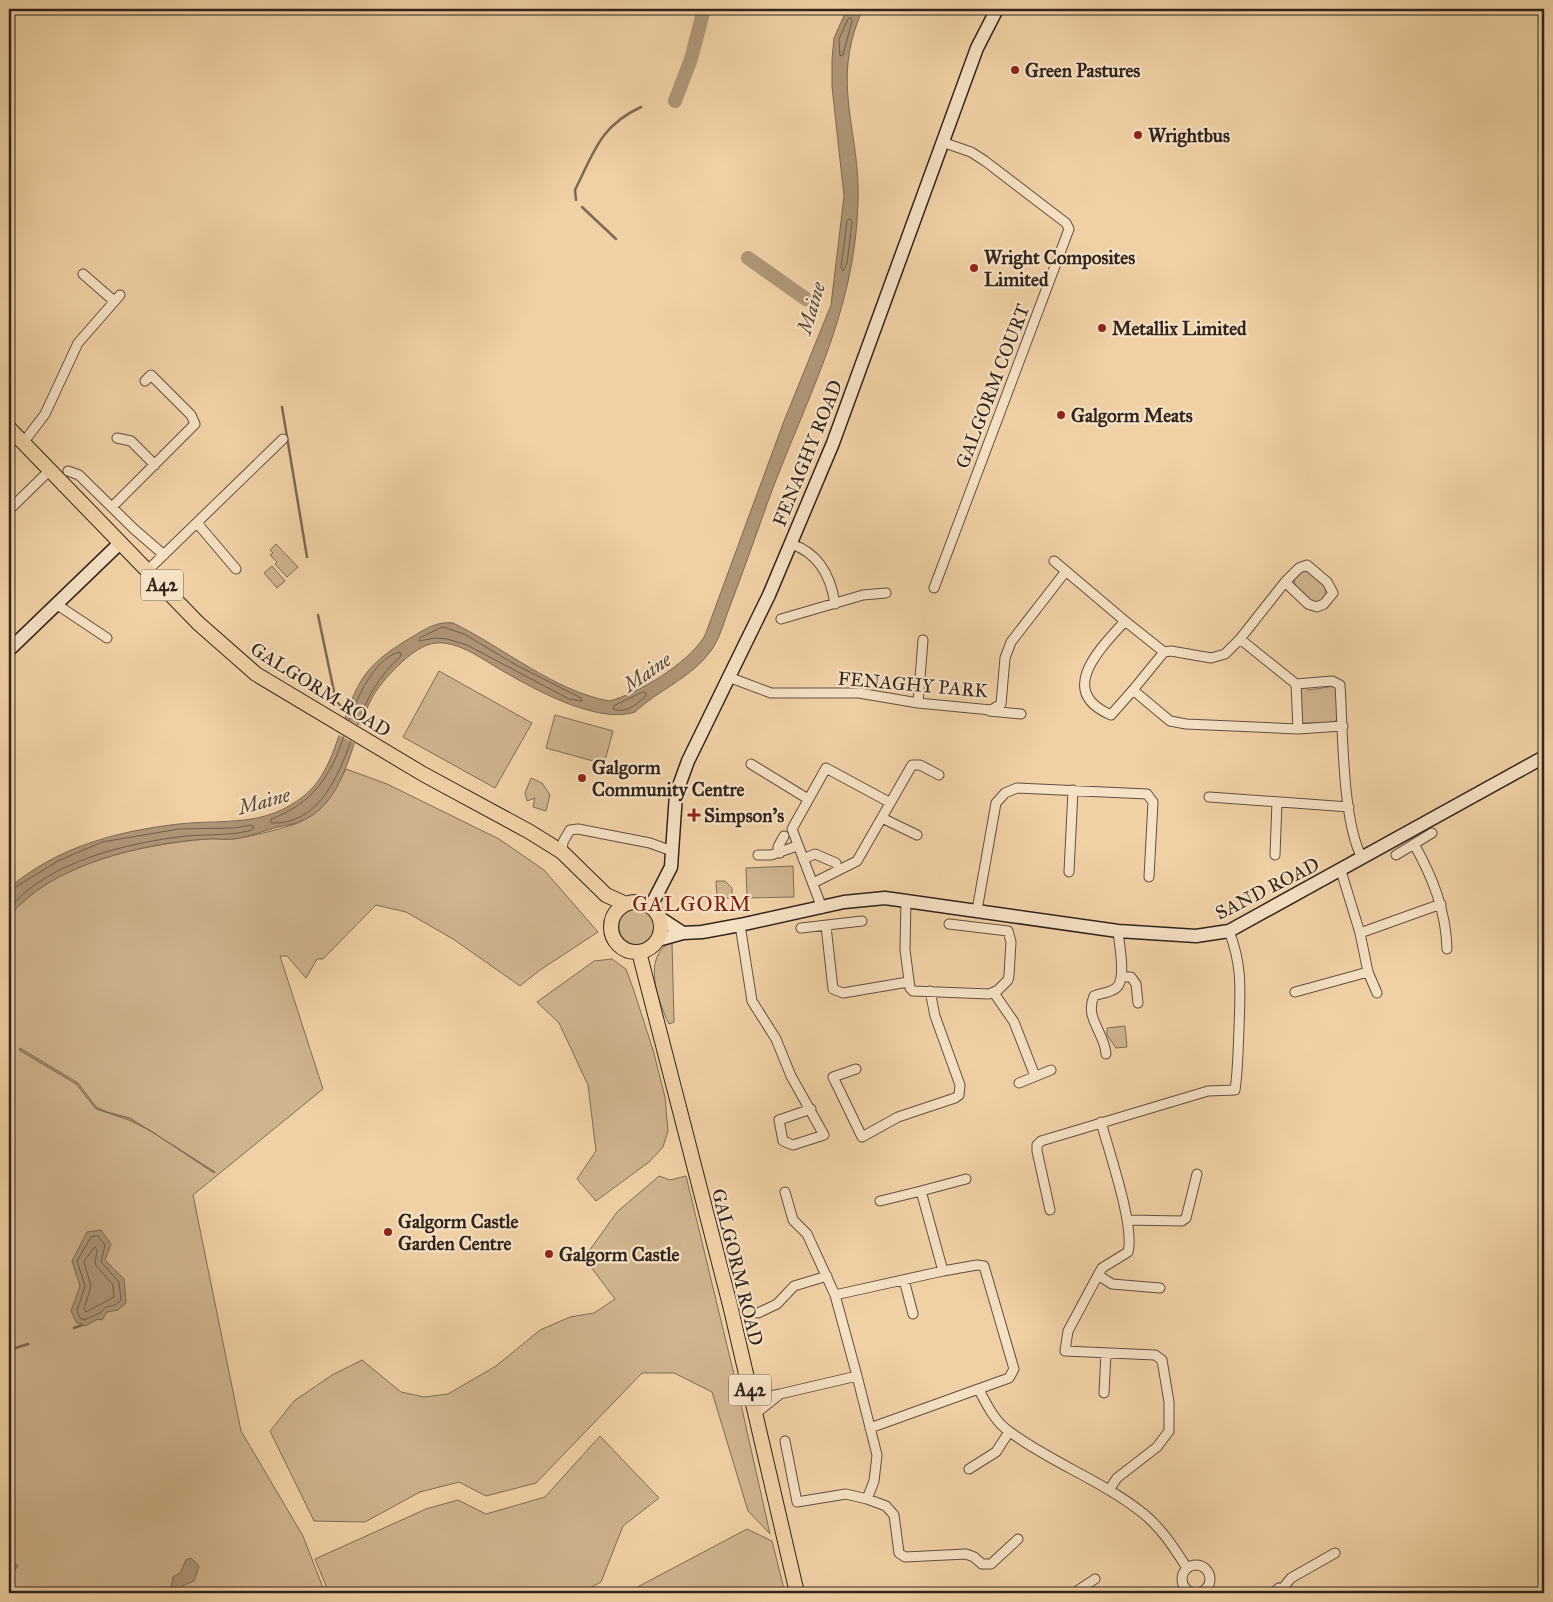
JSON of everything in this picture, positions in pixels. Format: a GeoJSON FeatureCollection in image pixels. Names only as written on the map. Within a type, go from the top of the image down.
{"type":"FeatureCollection","features":[{"type":"Feature","properties":{"kind":"main road","name":"GALGORM ROAD"},"geometry":{"type":"LineString","coordinates":[[9,428],[227,651],[256,674],[332,721],[506,818],[562,852],[606,895],[626,904]]}},
{"type":"Feature","properties":{"kind":"main road"},"geometry":{"type":"LineString","coordinates":[[606,895],[613,937],[618,944],[631,952],[647,950],[658,940],[661,933],[660,918],[651,906]]}},
{"type":"Feature","properties":{"kind":"main road","name":"A42"},"geometry":{"type":"LineString","coordinates":[[626,904],[637,902],[651,906]]}},
{"type":"Feature","properties":{"kind":"main road"},"geometry":{"type":"LineString","coordinates":[[611,922],[618,909],[626,904]]}},
{"type":"Feature","properties":{"kind":"main road","name":"GALGORM ROAD"},"geometry":{"type":"LineString","coordinates":[[640,952],[754,1394],[755,1414],[797,1593]]}},
{"type":"Feature","properties":{"kind":"street","name":"FENAGHY ROAD"},"geometry":{"type":"LineString","coordinates":[[651,906],[671,867],[676,794],[688,761],[731,678],[791,544],[833,443],[977,48],[997,9]]}},
{"type":"Feature","properties":{"kind":"street","name":"GALGORM COURT"},"geometry":{"type":"LineString","coordinates":[[934,588],[1069,229],[1066,222],[971,152],[942,142]]}},
{"type":"Feature","properties":{"kind":"street"},"geometry":{"type":"LineString","coordinates":[[23,443],[45,414],[78,344],[117,298],[83,274]]}},
{"type":"Feature","properties":{"kind":"street"},"geometry":{"type":"LineString","coordinates":[[112,507],[196,423],[191,415],[151,375],[145,381]]}},
{"type":"Feature","properties":{"kind":"street"},"geometry":{"type":"LineString","coordinates":[[117,438],[131,441],[155,465]]}},
{"type":"Feature","properties":{"kind":"street"},"geometry":{"type":"LineString","coordinates":[[148,570],[283,439]]}},
{"type":"Feature","properties":{"kind":"street"},"geometry":{"type":"LineString","coordinates":[[9,510],[50,470]]}},
{"type":"Feature","properties":{"kind":"street"},"geometry":{"type":"LineString","coordinates":[[68,471],[79,475],[134,529],[164,555]]}},
{"type":"Feature","properties":{"kind":"street"},"geometry":{"type":"LineString","coordinates":[[197,523],[236,569]]}},
{"type":"Feature","properties":{"kind":"street"},"geometry":{"type":"LineString","coordinates":[[9,650],[120,543]]}},
{"type":"Feature","properties":{"kind":"street"},"geometry":{"type":"LineString","coordinates":[[791,544],[800,547],[821,563],[832,586],[835,604]]}},
{"type":"Feature","properties":{"kind":"street"},"geometry":{"type":"LineString","coordinates":[[1054,561],[1164,652]]}},
{"type":"Feature","properties":{"kind":"street"},"geometry":{"type":"LineString","coordinates":[[1125,621],[1089,663],[1084,684],[1092,701],[1111,715],[1164,652],[1171,651],[1211,658],[1225,654],[1240,639],[1285,582],[1299,568],[1307,565],[1327,582],[1333,593],[1324,604],[1317,607],[1308,604],[1285,582]]}},
{"type":"Feature","properties":{"kind":"street","name":"FENAGHY PARK"},"geometry":{"type":"LineString","coordinates":[[731,678],[771,693],[859,693],[991,710],[1001,704],[1005,658],[1011,642],[1066,571]]}},
{"type":"Feature","properties":{"kind":"street"},"geometry":{"type":"LineString","coordinates":[[781,619],[863,595],[886,593]]}},
{"type":"Feature","properties":{"kind":"street"},"geometry":{"type":"LineString","coordinates":[[56,604],[107,638]]}},
{"type":"Feature","properties":{"kind":"street"},"geometry":{"type":"LineString","coordinates":[[1240,639],[1298,684],[1332,681],[1340,685],[1349,807],[1356,846],[1362,858]]}},
{"type":"Feature","properties":{"kind":"street"},"geometry":{"type":"LineString","coordinates":[[918,702],[923,640]]}},
{"type":"Feature","properties":{"kind":"street"},"geometry":{"type":"LineString","coordinates":[[1298,684],[1298,729]]}},
{"type":"Feature","properties":{"kind":"street"},"geometry":{"type":"LineString","coordinates":[[1133,690],[1170,721],[1186,724],[1298,729],[1343,726]]}},
{"type":"Feature","properties":{"kind":"street"},"geometry":{"type":"LineString","coordinates":[[980,710],[1021,714]]}},
{"type":"Feature","properties":{"kind":"street","name":"SAND ROAD"},"geometry":{"type":"LineString","coordinates":[[658,940],[683,933],[702,932],[740,925],[844,902],[885,898],[1118,931],[1196,936],[1228,931],[1341,871],[1544,757]]}},
{"type":"Feature","properties":{"kind":"street"},"geometry":{"type":"LineString","coordinates":[[751,764],[808,799]]}},
{"type":"Feature","properties":{"kind":"street"},"geometry":{"type":"LineString","coordinates":[[813,882],[857,862],[889,802],[912,765],[920,765],[939,775]]}},
{"type":"Feature","properties":{"kind":"street"},"geometry":{"type":"LineString","coordinates":[[822,908],[792,829],[826,768],[889,802]]}},
{"type":"Feature","properties":{"kind":"street"},"geometry":{"type":"LineString","coordinates":[[977,910],[996,803],[1005,793],[1018,788],[1147,794],[1152,802],[1148,877]]}},
{"type":"Feature","properties":{"kind":"street"},"geometry":{"type":"LineString","coordinates":[[1069,872],[1073,790]]}},
{"type":"Feature","properties":{"kind":"street"},"geometry":{"type":"LineString","coordinates":[[1209,797],[1349,807]]}},
{"type":"Feature","properties":{"kind":"street"},"geometry":{"type":"LineString","coordinates":[[1274,855],[1277,802]]}},
{"type":"Feature","properties":{"kind":"street"},"geometry":{"type":"LineString","coordinates":[[882,818],[917,835]]}},
{"type":"Feature","properties":{"kind":"street"},"geometry":{"type":"LineString","coordinates":[[562,852],[566,836],[570,830],[578,829],[650,843],[672,851]]}},
{"type":"Feature","properties":{"kind":"street"},"geometry":{"type":"LineString","coordinates":[[1396,855],[1432,833]]}},
{"type":"Feature","properties":{"kind":"street"},"geometry":{"type":"LineString","coordinates":[[780,853],[778,847],[784,836]]}},
{"type":"Feature","properties":{"kind":"street"},"geometry":{"type":"LineString","coordinates":[[1414,844],[1430,873],[1440,904],[1446,927],[1447,949]]}},
{"type":"Feature","properties":{"kind":"street"},"geometry":{"type":"LineString","coordinates":[[758,855],[780,853],[797,846]]}},
{"type":"Feature","properties":{"kind":"street"},"geometry":{"type":"LineString","coordinates":[[803,858],[815,854],[836,863]]}},
{"type":"Feature","properties":{"kind":"street"},"geometry":{"type":"LineString","coordinates":[[1341,871],[1360,933],[1368,972],[1377,993]]}},
{"type":"Feature","properties":{"kind":"street"},"geometry":{"type":"LineString","coordinates":[[906,900],[905,950],[908,982],[914,991],[994,993],[1008,980],[1010,934],[1004,929],[949,924]]}},
{"type":"Feature","properties":{"kind":"street"},"geometry":{"type":"LineString","coordinates":[[1360,933],[1440,904]]}},
{"type":"Feature","properties":{"kind":"street"},"geometry":{"type":"LineString","coordinates":[[660,918],[683,933]]}},
{"type":"Feature","properties":{"kind":"street"},"geometry":{"type":"LineString","coordinates":[[801,928],[862,921]]}},
{"type":"Feature","properties":{"kind":"street"},"geometry":{"type":"LineString","coordinates":[[740,925],[752,1001],[776,1039],[791,1076],[811,1109],[824,1135],[793,1145],[783,1141],[779,1120],[811,1109]]}},
{"type":"Feature","properties":{"kind":"street"},"geometry":{"type":"LineString","coordinates":[[826,926],[833,988],[843,993],[908,982]]}},
{"type":"Feature","properties":{"kind":"street"},"geometry":{"type":"LineString","coordinates":[[1106,1054],[1104,1042],[1093,1023],[1090,1004],[1094,996],[1114,990],[1119,986],[1122,977],[1118,931]]}},
{"type":"Feature","properties":{"kind":"street"},"geometry":{"type":"LineString","coordinates":[[1050,1210],[1037,1145],[1041,1141],[1208,1091],[1235,1090],[1238,1072],[1241,977],[1237,951],[1228,931]]}},
{"type":"Feature","properties":{"kind":"street"},"geometry":{"type":"LineString","coordinates":[[1294,992],[1368,972]]}},
{"type":"Feature","properties":{"kind":"street"},"geometry":{"type":"LineString","coordinates":[[1122,977],[1131,977],[1135,981],[1138,1004]]}},
{"type":"Feature","properties":{"kind":"street"},"geometry":{"type":"LineString","coordinates":[[856,1069],[833,1077],[862,1136],[898,1117],[948,1101],[959,1095],[960,1085],[935,1016],[930,991]]}},
{"type":"Feature","properties":{"kind":"street"},"geometry":{"type":"LineString","coordinates":[[994,993],[1014,1022],[1035,1076]]}},
{"type":"Feature","properties":{"kind":"street"},"geometry":{"type":"LineString","coordinates":[[1019,1083],[1051,1070]]}},
{"type":"Feature","properties":{"kind":"street"},"geometry":{"type":"LineString","coordinates":[[1101,1122],[1126,1220],[1130,1245],[1128,1252],[1102,1268],[1068,1331],[1065,1351],[1156,1355],[1162,1360],[1169,1402],[1169,1430],[1163,1441],[1117,1478],[1109,1490]]}},
{"type":"Feature","properties":{"kind":"street"},"geometry":{"type":"LineString","coordinates":[[1126,1220],[1182,1221],[1186,1218],[1197,1174]]}},
{"type":"Feature","properties":{"kind":"street"},"geometry":{"type":"LineString","coordinates":[[880,1201],[966,1179]]}},
{"type":"Feature","properties":{"kind":"street"},"geometry":{"type":"LineString","coordinates":[[921,1191],[943,1271]]}},
{"type":"Feature","properties":{"kind":"street"},"geometry":{"type":"LineString","coordinates":[[785,1192],[793,1220],[807,1234],[835,1295],[857,1376],[878,1456],[877,1468],[867,1498]]}},
{"type":"Feature","properties":{"kind":"street"},"geometry":{"type":"LineString","coordinates":[[835,1295],[977,1264],[984,1266],[1014,1369],[1009,1378],[870,1428]]}},
{"type":"Feature","properties":{"kind":"street"},"geometry":{"type":"LineString","coordinates":[[1098,1275],[1112,1284],[1160,1288]]}},
{"type":"Feature","properties":{"kind":"street"},"geometry":{"type":"LineString","coordinates":[[758,1313],[777,1304],[794,1286],[827,1276]]}},
{"type":"Feature","properties":{"kind":"street"},"geometry":{"type":"LineString","coordinates":[[904,1280],[913,1314]]}},
{"type":"Feature","properties":{"kind":"street"},"geometry":{"type":"LineString","coordinates":[[1104,1393],[1106,1353]]}},
{"type":"Feature","properties":{"kind":"street"},"geometry":{"type":"LineString","coordinates":[[754,1394],[780,1394],[857,1376]]}},
{"type":"Feature","properties":{"kind":"street"},"geometry":{"type":"LineString","coordinates":[[978,1390],[990,1412],[1009,1432],[1109,1490],[1144,1514],[1170,1539],[1187,1568]]}},
{"type":"Feature","properties":{"kind":"street"},"geometry":{"type":"LineString","coordinates":[[755,1414],[780,1394]]}},
{"type":"Feature","properties":{"kind":"street"},"geometry":{"type":"LineString","coordinates":[[969,1469],[996,1452],[1009,1432]]}},
{"type":"Feature","properties":{"kind":"street"},"geometry":{"type":"LineString","coordinates":[[785,1441],[797,1502],[846,1494],[867,1498],[886,1506],[894,1515],[899,1553],[905,1557],[966,1554],[974,1557],[982,1564],[991,1564],[1018,1539]]}},
{"type":"Feature","properties":{"kind":"street"},"geometry":{"type":"LineString","coordinates":[[1273,1593],[1277,1588],[1284,1591],[1291,1578],[1335,1553]]}},
{"type":"Feature","properties":{"kind":"street"},"geometry":{"type":"LineString","coordinates":[[1195,1565],[1204,1568],[1209,1575],[1210,1591],[1186,1592],[1182,1579],[1187,1568],[1195,1565]]}},
{"type":"Feature","properties":{"kind":"street"},"geometry":{"type":"LineString","coordinates":[[1074,1593],[1095,1579]]}},
{"type":"Feature","properties":{"kind":"shaded area"},"geometry":{"type":"Polygon","coordinates":[[[276,544],[298,567],[287,577],[275,564],[277,562],[270,555],[273,553],[270,550],[276,544]]]}},
{"type":"Feature","properties":{"kind":"shaded area"},"geometry":{"type":"Polygon","coordinates":[[[272,566],[285,581],[277,588],[264,573],[272,566]]]}},
{"type":"Feature","properties":{"kind":"shaded area"},"geometry":{"type":"Polygon","coordinates":[[[1308,570],[1324,583],[1327,597],[1323,601],[1311,602],[1295,588],[1294,576],[1297,572],[1308,570]]]}},
{"type":"Feature","properties":{"kind":"shaded area"},"geometry":{"type":"Polygon","coordinates":[[[439,671],[532,723],[495,788],[403,737],[439,671]]]}},
{"type":"Feature","properties":{"kind":"shaded area"},"geometry":{"type":"Polygon","coordinates":[[[1329,685],[1336,686],[1337,720],[1332,723],[1303,723],[1301,699],[1298,691],[1301,687],[1306,687],[1308,690],[1329,687],[1329,685]]]}},
{"type":"Feature","properties":{"kind":"shaded area"},"geometry":{"type":"Polygon","coordinates":[[[555,715],[613,731],[604,764],[546,748],[555,715]]]}},
{"type":"Feature","properties":{"kind":"shaded area"},"geometry":{"type":"Polygon","coordinates":[[[346,769],[387,784],[499,839],[544,870],[598,932],[540,970],[520,986],[453,939],[406,912],[376,905],[323,959],[317,959],[306,978],[287,956],[280,956],[323,1089],[193,1195],[241,1431],[303,1536],[325,1593],[9,1593],[9,917],[27,898],[48,883],[72,870],[99,860],[153,846],[209,839],[247,837],[302,821],[322,805],[346,769]]]}},
{"type":"Feature","properties":{"kind":"shaded area"},"geometry":{"type":"Polygon","coordinates":[[[531,778],[542,783],[550,795],[546,811],[533,807],[535,798],[527,801],[525,793],[531,778]]]}},
{"type":"Feature","properties":{"kind":"shaded area"},"geometry":{"type":"Polygon","coordinates":[[[793,866],[794,897],[747,898],[746,868],[793,866]]]}},
{"type":"Feature","properties":{"kind":"shaded area"},"geometry":{"type":"Polygon","coordinates":[[[716,881],[725,881],[732,888],[732,898],[717,898],[716,881]]]}},
{"type":"Feature","properties":{"kind":"shaded area"},"geometry":{"type":"Polygon","coordinates":[[[638,907],[652,912],[657,926],[652,940],[638,945],[624,940],[619,926],[624,912],[638,907]]]}},
{"type":"Feature","properties":{"kind":"shaded area"},"geometry":{"type":"Polygon","coordinates":[[[672,942],[674,1022],[669,1024],[657,991],[655,968],[657,957],[663,948],[672,942]]]}},
{"type":"Feature","properties":{"kind":"shaded area"},"geometry":{"type":"Polygon","coordinates":[[[612,959],[626,969],[634,991],[653,1050],[665,1097],[668,1131],[663,1147],[649,1162],[596,1201],[577,1179],[596,1151],[588,1085],[559,1023],[537,1002],[594,961],[612,959]]]}},
{"type":"Feature","properties":{"kind":"shaded area"},"geometry":{"type":"Polygon","coordinates":[[[1125,1026],[1127,1047],[1116,1048],[1107,1035],[1107,1028],[1125,1026]]]}},
{"type":"Feature","properties":{"kind":"shaded area"},"geometry":{"type":"Polygon","coordinates":[[[659,1176],[670,1180],[686,1176],[738,1391],[770,1534],[748,1511],[712,1392],[674,1373],[642,1373],[536,1483],[486,1496],[459,1482],[420,1492],[365,1522],[314,1521],[270,1431],[294,1401],[332,1375],[362,1360],[401,1392],[424,1397],[448,1394],[496,1366],[540,1330],[570,1317],[594,1313],[615,1299],[584,1258],[617,1212],[659,1176]]]}},
{"type":"Feature","properties":{"kind":"shaded area"},"geometry":{"type":"Polygon","coordinates":[[[600,1436],[659,1498],[623,1526],[601,1582],[580,1593],[329,1593],[315,1559],[426,1509],[458,1500],[486,1514],[545,1497],[600,1436]]]}},
{"type":"Feature","properties":{"kind":"shaded area"},"geometry":{"type":"Polygon","coordinates":[[[747,1529],[772,1541],[785,1593],[626,1593],[747,1529]]]}},
{"type":"Feature","properties":{"kind":"water"},"geometry":{"type":"Polygon","coordinates":[[[847,9],[863,9],[853,36],[848,60],[847,84],[858,177],[858,203],[855,244],[848,283],[838,321],[825,357],[781,466],[722,630],[710,652],[702,661],[684,677],[635,712],[619,715],[583,709],[564,702],[527,684],[475,654],[452,644],[436,643],[427,645],[403,661],[376,691],[366,711],[340,782],[331,797],[319,810],[304,820],[240,838],[182,841],[127,852],[99,860],[48,883],[26,899],[9,917],[9,888],[47,862],[89,843],[156,827],[244,820],[275,813],[290,806],[316,784],[324,771],[354,695],[366,674],[390,651],[431,626],[453,623],[568,688],[588,696],[609,701],[648,685],[675,667],[697,647],[706,632],[784,421],[831,305],[844,196],[832,87],[832,59],[834,38],[847,9]]]}},
{"type":"Feature","properties":{"kind":"water"},"geometry":{"type":"Polygon","coordinates":[[[20,1048],[78,1083],[96,1107],[130,1118],[148,1130],[129,1120],[96,1109],[76,1084],[19,1050],[20,1048]]]}},
{"type":"Feature","properties":{"kind":"water"},"geometry":{"type":"Polygon","coordinates":[[[162,1138],[215,1172],[214,1173],[162,1138]]]}},
{"type":"Feature","properties":{"kind":"water"},"geometry":{"type":"Polygon","coordinates":[[[101,1230],[111,1244],[105,1260],[124,1279],[126,1303],[118,1310],[107,1312],[102,1320],[98,1319],[85,1326],[76,1322],[71,1311],[80,1286],[72,1261],[87,1232],[101,1230]]]}},
{"type":"Feature","properties":{"kind":"water"},"geometry":{"type":"Polygon","coordinates":[[[9,1557],[18,1566],[9,1578],[9,1557]]]}},
{"type":"Feature","properties":{"kind":"water"},"geometry":{"type":"Polygon","coordinates":[[[191,1558],[199,1566],[194,1581],[182,1586],[178,1593],[170,1593],[173,1577],[180,1573],[186,1560],[191,1558]]]}},
{"type":"Feature","properties":{"kind":"pier"},"geometry":{"type":"Polygon","coordinates":[[[342,717],[364,727],[358,745],[337,734],[342,717]]]}},
{"type":"Feature","properties":{"kind":"waterway"},"geometry":{"type":"LineString","coordinates":[[675,101],[691,59],[704,9]]}},
{"type":"Feature","properties":{"kind":"waterway"},"geometry":{"type":"LineString","coordinates":[[576,200],[575,190],[600,141],[616,123],[627,114],[641,107]]}},
{"type":"Feature","properties":{"kind":"waterway"},"geometry":{"type":"LineString","coordinates":[[582,207],[616,239]]}},
{"type":"Feature","properties":{"kind":"waterway","name":"Maine"},"geometry":{"type":"LineString","coordinates":[[748,258],[806,299]]}},
{"type":"Feature","properties":{"kind":"waterway"},"geometry":{"type":"LineString","coordinates":[[282,407],[307,557]]}},
{"type":"Feature","properties":{"kind":"waterway"},"geometry":{"type":"LineString","coordinates":[[318,615],[336,701],[348,714]]}},
{"type":"Feature","properties":{"kind":"waterway"},"geometry":{"type":"LineString","coordinates":[[74,1328],[82,1325]]}},
{"type":"Feature","properties":{"kind":"waterway"},"geometry":{"type":"LineString","coordinates":[[9,1350],[28,1344]]}},
{"type":"Feature","properties":{"kind":"place","name":"Green Pastures"},"geometry":{"type":"Point","coordinates":[1015,70]}},
{"type":"Feature","properties":{"kind":"place","name":"Wrightbus"},"geometry":{"type":"Point","coordinates":[1138,135]}},
{"type":"Feature","properties":{"kind":"place","name":"Wright Composites Limited"},"geometry":{"type":"Point","coordinates":[974,268]}},
{"type":"Feature","properties":{"kind":"place","name":"Metallix Limited"},"geometry":{"type":"Point","coordinates":[1102,328]}},
{"type":"Feature","properties":{"kind":"place","name":"Galgorm Meats"},"geometry":{"type":"Point","coordinates":[1061,415]}},
{"type":"Feature","properties":{"kind":"place","name":"Galgorm Community Centre"},"geometry":{"type":"Point","coordinates":[582,778]}},
{"type":"Feature","properties":{"kind":"place","name":"Simpson's"},"geometry":{"type":"Point","coordinates":[694,815]}},
{"type":"Feature","properties":{"kind":"place","name":"Galgorm Castle Garden Centre"},"geometry":{"type":"Point","coordinates":[388,1232]}},
{"type":"Feature","properties":{"kind":"place","name":"Galgorm Castle"},"geometry":{"type":"Point","coordinates":[549,1254]}},
{"type":"Feature","properties":{"kind":"district","name":"GALGORM"},"geometry":{"type":"Point","coordinates":[692,904]}}]}
